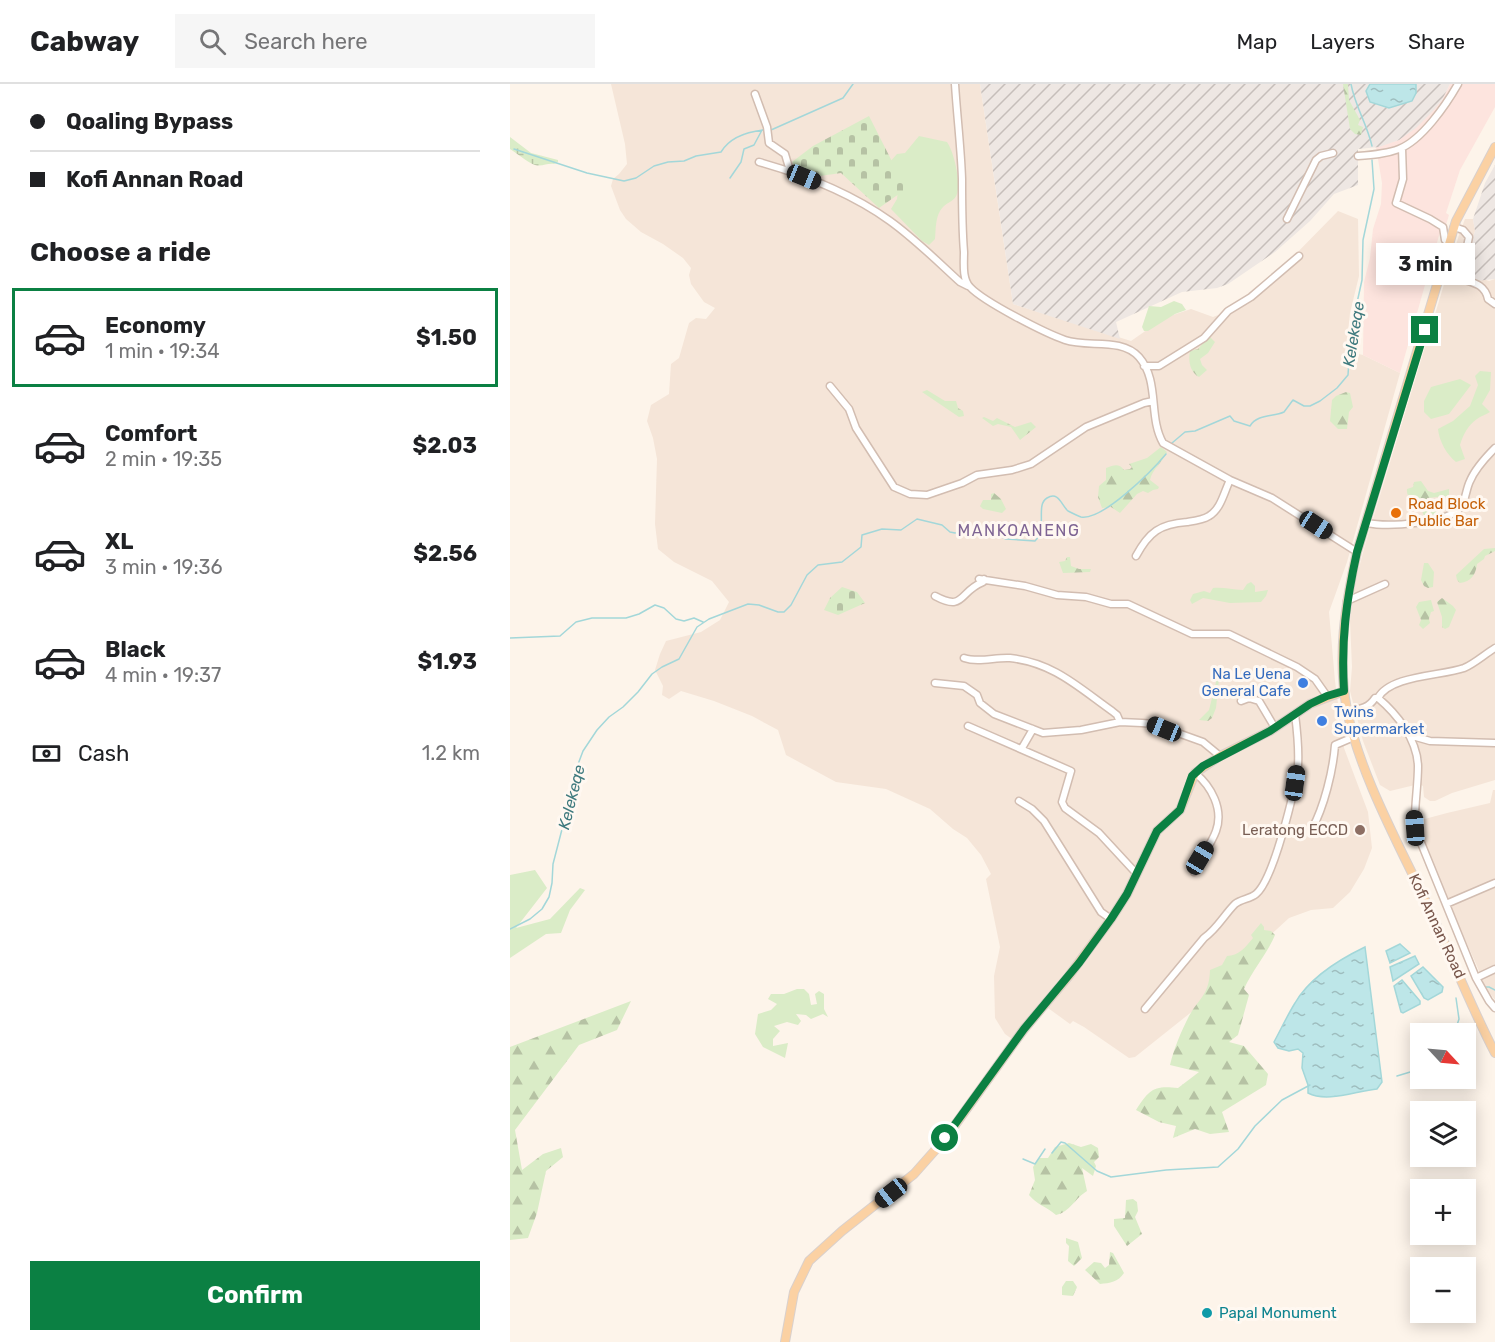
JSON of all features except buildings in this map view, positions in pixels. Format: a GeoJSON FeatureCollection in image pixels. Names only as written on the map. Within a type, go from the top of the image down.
{"type":"FeatureCollection","features":[{"type":"Feature","properties":{"kind":"main road","name":"Kofi Annan Road"},"geometry":{"type":"LineString","coordinates":[[1495,147],[1454,228],[1357,552],[1342,637],[1347,711],[1374,790],[1495,1053]]}},
{"type":"Feature","properties":{"kind":"main road"},"geometry":{"type":"LineString","coordinates":[[785,1342],[794,1292],[809,1261],[928,1160],[1024,1029],[1074,970],[1111,919],[1127,894],[1157,831],[1180,810],[1195,773],[1220,756],[1275,728],[1327,696],[1344,691]]}},
{"type":"Feature","properties":{"kind":"street"},"geometry":{"type":"LineString","coordinates":[[955,84],[961,158],[965,278],[968,286]]}},
{"type":"Feature","properties":{"kind":"street"},"geometry":{"type":"LineString","coordinates":[[1358,156],[1389,153],[1402,148],[1440,113],[1458,84]]}},
{"type":"Feature","properties":{"kind":"street"},"geometry":{"type":"LineString","coordinates":[[755,94],[767,127],[769,143],[785,154],[790,171]]}},
{"type":"Feature","properties":{"kind":"street"},"geometry":{"type":"LineString","coordinates":[[1402,148],[1402,179],[1396,202],[1443,227],[1445,240],[1450,244]]}},
{"type":"Feature","properties":{"kind":"street"},"geometry":{"type":"LineString","coordinates":[[1287,219],[1316,159],[1333,153]]}},
{"type":"Feature","properties":{"kind":"street"},"geometry":{"type":"LineString","coordinates":[[759,162],[790,171],[832,188],[890,221],[960,282],[989,301],[1055,336],[1081,343],[1118,345],[1129,349],[1138,356],[1144,366],[1153,391],[1158,434],[1168,448],[1230,480],[1272,498],[1357,552]]}},
{"type":"Feature","properties":{"kind":"street"},"geometry":{"type":"LineString","coordinates":[[1454,228],[1462,230],[1469,237],[1461,274],[1462,279],[1481,286],[1486,290],[1488,299],[1495,304]]}},
{"type":"Feature","properties":{"kind":"street"},"geometry":{"type":"LineString","coordinates":[[1144,366],[1159,366],[1204,338],[1228,311],[1251,297],[1299,256]]}},
{"type":"Feature","properties":{"kind":"street"},"geometry":{"type":"LineString","coordinates":[[830,386],[849,409],[856,428],[894,487],[910,494],[927,495],[962,483],[977,475],[1012,470],[1031,464],[1086,428],[1153,401]]}},
{"type":"Feature","properties":{"kind":"street"},"geometry":{"type":"LineString","coordinates":[[1367,523],[1386,526],[1409,524],[1455,512],[1462,505],[1473,475],[1495,448]]}},
{"type":"Feature","properties":{"kind":"street"},"geometry":{"type":"LineString","coordinates":[[1136,556],[1146,538],[1162,526],[1199,520],[1218,509],[1230,480]]}},
{"type":"Feature","properties":{"kind":"street"},"geometry":{"type":"LineString","coordinates":[[935,596],[946,602],[955,603],[961,600],[969,589],[983,582],[981,579],[1025,586],[1057,595],[1086,597],[1111,604],[1128,603],[1192,634],[1229,634],[1297,667],[1315,679],[1327,696]]}},
{"type":"Feature","properties":{"kind":"street"},"geometry":{"type":"LineString","coordinates":[[1347,602],[1385,584]]}},
{"type":"Feature","properties":{"kind":"street"},"geometry":{"type":"LineString","coordinates":[[1347,711],[1371,705],[1383,690],[1420,676],[1464,668],[1495,648]]}},
{"type":"Feature","properties":{"kind":"street"},"geometry":{"type":"LineString","coordinates":[[964,658],[974,661],[989,658],[1013,658],[1054,670],[1112,711],[1118,716],[1120,722]]}},
{"type":"Feature","properties":{"kind":"street"},"geometry":{"type":"LineString","coordinates":[[935,683],[963,686],[977,695],[980,703],[987,710],[1042,733],[1081,730],[1130,721],[1153,724],[1203,742],[1220,756]]}},
{"type":"Feature","properties":{"kind":"street"},"geometry":{"type":"LineString","coordinates":[[1241,701],[1249,698],[1259,701],[1275,728]]}},
{"type":"Feature","properties":{"kind":"street"},"geometry":{"type":"LineString","coordinates":[[1378,698],[1396,716],[1409,735],[1417,758],[1415,828],[1476,978],[1495,1008]]}},
{"type":"Feature","properties":{"kind":"street"},"geometry":{"type":"LineString","coordinates":[[1145,1009],[1237,902],[1256,894],[1264,883],[1278,851],[1294,790],[1298,763],[1295,714]]}},
{"type":"Feature","properties":{"kind":"street"},"geometry":{"type":"LineString","coordinates":[[968,726],[1071,771],[1062,802],[1065,807],[1099,833],[1136,873]]}},
{"type":"Feature","properties":{"kind":"street"},"geometry":{"type":"LineString","coordinates":[[1022,748],[1033,729]]}},
{"type":"Feature","properties":{"kind":"street"},"geometry":{"type":"LineString","coordinates":[[1409,735],[1430,741],[1495,743]]}},
{"type":"Feature","properties":{"kind":"street"},"geometry":{"type":"LineString","coordinates":[[1312,829],[1320,814],[1335,745],[1349,739]]}},
{"type":"Feature","properties":{"kind":"street"},"geometry":{"type":"LineString","coordinates":[[1194,872],[1216,831],[1219,820],[1215,799],[1209,786],[1195,773]]}},
{"type":"Feature","properties":{"kind":"street"},"geometry":{"type":"LineString","coordinates":[[1019,801],[1032,809],[1044,821],[1096,905],[1104,916],[1111,919]]}},
{"type":"Feature","properties":{"kind":"street"},"geometry":{"type":"LineString","coordinates":[[1446,904],[1495,883]]}},
{"type":"Feature","properties":{"kind":"street"},"geometry":{"type":"LineString","coordinates":[[1476,978],[1495,969]]}},
{"type":"Feature","properties":{"kind":"shaded area"},"geometry":{"type":"Polygon","coordinates":[[[611,84],[980,84],[1013,304],[1131,341],[1164,318],[1191,309],[1213,317],[1221,314],[1260,287],[1285,265],[1338,211],[1358,219],[1359,276],[1350,313],[1346,351],[1363,355],[1400,373],[1347,562],[1329,612],[1344,748],[1368,812],[1372,848],[1364,869],[1350,892],[1333,908],[1311,910],[1289,918],[1208,993],[1194,1010],[1135,1057],[1129,1058],[1084,1027],[1073,1021],[1070,1024],[1048,1008],[1019,1044],[1005,1034],[995,1018],[994,976],[1000,947],[986,879],[991,874],[981,855],[967,838],[930,809],[886,789],[836,782],[786,755],[778,730],[752,716],[681,691],[669,699],[662,695],[663,686],[655,670],[666,641],[701,632],[720,620],[729,602],[712,581],[674,562],[658,549],[655,524],[657,459],[647,421],[651,405],[669,394],[671,364],[679,358],[689,323],[696,318],[706,319],[715,308],[704,302],[691,284],[689,275],[691,268],[683,258],[641,232],[626,219],[620,210],[611,186],[613,179],[627,164],[625,144],[611,84]]]}},
{"type":"Feature","properties":{"kind":"shaded area"},"geometry":{"type":"Polygon","coordinates":[[[980,84],[1450,84],[1442,100],[1416,128],[1399,140],[1379,147],[1358,149],[1358,185],[1334,194],[1310,221],[1275,252],[1228,284],[1217,288],[1182,292],[1116,322],[1120,339],[1013,304],[980,84]]]}},
{"type":"Feature","properties":{"kind":"shaded area"},"geometry":{"type":"Polygon","coordinates":[[[1450,84],[1495,84],[1495,107],[1460,170],[1446,213],[1449,215],[1446,225],[1440,232],[1400,373],[1363,355],[1364,282],[1370,258],[1373,229],[1381,204],[1382,183],[1376,147],[1399,140],[1442,100],[1450,84]]]}},
{"type":"Feature","properties":{"kind":"shaded area"},"geometry":{"type":"Polygon","coordinates":[[[1495,165],[1495,279],[1475,281],[1464,278],[1463,272],[1475,231],[1473,219],[1485,183],[1495,165]]]}},
{"type":"Feature","properties":{"kind":"shaded area"},"geometry":{"type":"Polygon","coordinates":[[[1465,219],[1473,219],[1475,231],[1463,272],[1489,281],[1495,279],[1495,780],[1430,801],[1424,797],[1423,786],[1419,784],[1390,791],[1380,785],[1363,741],[1350,691],[1352,667],[1350,621],[1354,587],[1365,545],[1465,219]]]}},
{"type":"Feature","properties":{"kind":"shaded area"},"geometry":{"type":"Polygon","coordinates":[[[1493,790],[1495,790],[1495,1000],[1485,987],[1419,829],[1421,820],[1490,803],[1493,790]]]}},
{"type":"Feature","properties":{"kind":"green space"},"geometry":{"type":"Polygon","coordinates":[[[1343,84],[1348,84],[1349,100],[1360,120],[1358,125],[1363,127],[1361,135],[1355,134],[1350,129],[1343,84]]]}},
{"type":"Feature","properties":{"kind":"green space"},"geometry":{"type":"Polygon","coordinates":[[[869,116],[906,189],[879,208],[841,173],[820,176],[799,172],[792,162],[813,146],[869,116]]]}},
{"type":"Feature","properties":{"kind":"green space"},"geometry":{"type":"Polygon","coordinates":[[[919,136],[947,142],[957,175],[957,194],[940,210],[936,222],[935,239],[929,245],[922,241],[891,209],[897,199],[898,191],[888,164],[897,154],[905,153],[919,136]]]}},
{"type":"Feature","properties":{"kind":"green space"},"geometry":{"type":"Polygon","coordinates":[[[510,137],[531,153],[558,160],[558,162],[540,166],[532,164],[510,149],[510,137]]]}},
{"type":"Feature","properties":{"kind":"green space"},"geometry":{"type":"Polygon","coordinates":[[[1174,301],[1182,304],[1186,310],[1144,331],[1142,327],[1149,306],[1161,307],[1174,301]]]}},
{"type":"Feature","properties":{"kind":"green space"},"geometry":{"type":"Polygon","coordinates":[[[1209,336],[1215,342],[1208,353],[1200,359],[1207,370],[1199,377],[1190,366],[1190,351],[1198,349],[1209,336]]]}},
{"type":"Feature","properties":{"kind":"green space"},"geometry":{"type":"Polygon","coordinates":[[[1480,371],[1491,372],[1490,390],[1482,404],[1490,412],[1468,427],[1460,445],[1465,459],[1456,462],[1444,447],[1438,429],[1453,421],[1470,406],[1478,385],[1475,376],[1480,371]]]}},
{"type":"Feature","properties":{"kind":"green space"},"geometry":{"type":"Polygon","coordinates":[[[1460,379],[1471,385],[1449,414],[1431,419],[1424,412],[1424,401],[1431,387],[1460,379]]]}},
{"type":"Feature","properties":{"kind":"green space"},"geometry":{"type":"Polygon","coordinates":[[[927,390],[945,401],[956,401],[964,416],[959,417],[922,392],[927,390]]]}},
{"type":"Feature","properties":{"kind":"green space"},"geometry":{"type":"Polygon","coordinates":[[[1346,392],[1350,393],[1353,407],[1349,412],[1347,429],[1338,429],[1330,421],[1332,400],[1346,392]]]}},
{"type":"Feature","properties":{"kind":"green space"},"geometry":{"type":"Polygon","coordinates":[[[982,418],[993,421],[997,418],[1015,427],[1031,422],[1036,427],[1020,440],[1011,427],[998,424],[993,426],[982,418]]]}},
{"type":"Feature","properties":{"kind":"green space"},"geometry":{"type":"Polygon","coordinates":[[[1161,447],[1167,452],[1150,480],[1159,487],[1158,489],[1137,494],[1120,513],[1111,507],[1102,508],[1098,497],[1099,486],[1106,480],[1106,468],[1116,465],[1124,470],[1130,469],[1132,467],[1129,464],[1147,458],[1161,447]]]}},
{"type":"Feature","properties":{"kind":"green space"},"geometry":{"type":"Polygon","coordinates":[[[1421,481],[1428,491],[1434,493],[1449,489],[1449,496],[1427,498],[1427,501],[1438,510],[1436,514],[1424,516],[1419,503],[1408,494],[1407,489],[1413,487],[1414,482],[1421,481]]]}},
{"type":"Feature","properties":{"kind":"green space"},"geometry":{"type":"Polygon","coordinates":[[[994,493],[1001,499],[1006,509],[1002,513],[983,509],[980,506],[983,500],[991,500],[991,494],[994,493]]]}},
{"type":"Feature","properties":{"kind":"green space"},"geometry":{"type":"Polygon","coordinates":[[[1495,548],[1495,551],[1485,556],[1477,564],[1470,579],[1460,583],[1457,580],[1456,575],[1484,549],[1495,548]]]}},
{"type":"Feature","properties":{"kind":"green space"},"geometry":{"type":"Polygon","coordinates":[[[1067,557],[1070,557],[1071,566],[1091,569],[1090,572],[1063,573],[1059,562],[1065,561],[1067,557]]]}},
{"type":"Feature","properties":{"kind":"green space"},"geometry":{"type":"Polygon","coordinates":[[[1424,563],[1428,563],[1434,572],[1433,587],[1424,586],[1421,580],[1424,563]]]}},
{"type":"Feature","properties":{"kind":"green space"},"geometry":{"type":"Polygon","coordinates":[[[1251,582],[1255,586],[1255,592],[1268,590],[1261,602],[1230,603],[1203,598],[1192,604],[1190,600],[1193,594],[1204,591],[1210,593],[1213,588],[1243,590],[1251,582]]]}},
{"type":"Feature","properties":{"kind":"green space"},"geometry":{"type":"Polygon","coordinates":[[[842,587],[857,592],[865,603],[838,615],[824,610],[830,598],[842,587]]]}},
{"type":"Feature","properties":{"kind":"green space"},"geometry":{"type":"Polygon","coordinates":[[[1442,598],[1456,610],[1449,627],[1445,629],[1442,627],[1442,617],[1437,602],[1442,598]]]}},
{"type":"Feature","properties":{"kind":"green space"},"geometry":{"type":"Polygon","coordinates":[[[1431,600],[1434,611],[1431,612],[1430,623],[1423,629],[1419,625],[1421,620],[1416,607],[1419,602],[1431,600]]]}},
{"type":"Feature","properties":{"kind":"green space"},"geometry":{"type":"Polygon","coordinates":[[[1217,678],[1219,679],[1216,708],[1212,718],[1208,721],[1199,720],[1209,710],[1217,678]]]}},
{"type":"Feature","properties":{"kind":"green space"},"geometry":{"type":"Polygon","coordinates":[[[535,870],[547,888],[516,928],[550,919],[580,888],[585,890],[570,910],[561,933],[546,934],[510,958],[510,875],[535,870]]]}},
{"type":"Feature","properties":{"kind":"green space"},"geometry":{"type":"Polygon","coordinates":[[[1261,923],[1264,930],[1271,931],[1275,935],[1244,989],[1249,995],[1238,1035],[1229,1042],[1244,1046],[1268,1074],[1266,1085],[1222,1112],[1229,1132],[1210,1134],[1195,1129],[1173,1138],[1176,1126],[1159,1122],[1136,1110],[1152,1090],[1163,1087],[1178,1088],[1199,1072],[1170,1065],[1178,1040],[1189,1016],[1206,991],[1210,970],[1222,965],[1227,956],[1245,948],[1253,938],[1251,935],[1261,923]]]}},
{"type":"Feature","properties":{"kind":"green space"},"geometry":{"type":"Polygon","coordinates":[[[804,989],[809,994],[811,1005],[817,1004],[815,994],[819,991],[824,994],[824,1009],[828,1017],[823,1014],[811,1019],[806,1015],[796,1014],[801,1021],[798,1025],[787,1022],[774,1026],[780,1031],[773,1039],[773,1046],[788,1043],[785,1058],[763,1047],[755,1034],[758,1014],[771,1010],[777,1004],[768,999],[771,994],[784,994],[804,989]]]}},
{"type":"Feature","properties":{"kind":"green space"},"geometry":{"type":"Polygon","coordinates":[[[631,1001],[617,1030],[579,1045],[515,1130],[522,1170],[543,1154],[561,1148],[563,1157],[546,1171],[537,1213],[528,1238],[510,1240],[510,1047],[631,1001]]]}},
{"type":"Feature","properties":{"kind":"green space"},"geometry":{"type":"Polygon","coordinates":[[[1069,1143],[1081,1147],[1091,1144],[1098,1148],[1099,1157],[1094,1162],[1096,1166],[1093,1176],[1082,1168],[1087,1191],[1065,1211],[1056,1215],[1029,1195],[1035,1180],[1033,1167],[1039,1158],[1048,1158],[1055,1147],[1069,1143]]]}},
{"type":"Feature","properties":{"kind":"green space"},"geometry":{"type":"Polygon","coordinates":[[[1133,1199],[1137,1202],[1138,1211],[1135,1217],[1142,1234],[1127,1246],[1114,1226],[1114,1219],[1125,1218],[1126,1200],[1133,1199]]]}},
{"type":"Feature","properties":{"kind":"green space"},"geometry":{"type":"Polygon","coordinates":[[[1066,1238],[1078,1242],[1082,1258],[1074,1266],[1068,1261],[1069,1246],[1066,1238]]]}},
{"type":"Feature","properties":{"kind":"green space"},"geometry":{"type":"Polygon","coordinates":[[[1110,1252],[1113,1253],[1124,1273],[1116,1280],[1100,1284],[1085,1270],[1094,1262],[1101,1263],[1105,1268],[1109,1265],[1110,1252]]]}},
{"type":"Feature","properties":{"kind":"green space"},"geometry":{"type":"Polygon","coordinates":[[[1066,1281],[1073,1281],[1077,1287],[1073,1296],[1062,1295],[1062,1287],[1066,1281]]]}},
{"type":"Feature","properties":{"kind":"water"},"geometry":{"type":"Polygon","coordinates":[[[1370,84],[1416,84],[1416,93],[1412,101],[1389,108],[1370,102],[1366,91],[1370,84]]]}},
{"type":"Feature","properties":{"kind":"water"},"geometry":{"type":"Polygon","coordinates":[[[1400,944],[1410,953],[1390,963],[1386,951],[1400,944]]]}},
{"type":"Feature","properties":{"kind":"water"},"geometry":{"type":"Polygon","coordinates":[[[1365,947],[1382,1082],[1377,1089],[1333,1097],[1316,1096],[1308,1093],[1308,1085],[1302,1068],[1303,1053],[1298,1049],[1289,1051],[1278,1048],[1274,1042],[1295,1003],[1308,985],[1335,964],[1365,947]]]}},
{"type":"Feature","properties":{"kind":"water"},"geometry":{"type":"Polygon","coordinates":[[[1415,956],[1419,964],[1393,981],[1390,967],[1415,956]]]}},
{"type":"Feature","properties":{"kind":"water"},"geometry":{"type":"Polygon","coordinates":[[[1423,967],[1443,987],[1442,992],[1428,1000],[1424,998],[1411,976],[1423,967]]]}},
{"type":"Feature","properties":{"kind":"water"},"geometry":{"type":"Polygon","coordinates":[[[1402,980],[1420,1001],[1420,1004],[1403,1013],[1394,986],[1402,980]]]}},
{"type":"Feature","properties":{"kind":"waterway"},"geometry":{"type":"LineString","coordinates":[[771,130],[843,98],[853,84]]}},
{"type":"Feature","properties":{"kind":"waterway","name":"Kelekeqe"},"geometry":{"type":"LineString","coordinates":[[1351,84],[1372,146]]}},
{"type":"Feature","properties":{"kind":"waterway"},"geometry":{"type":"LineString","coordinates":[[730,178],[741,162],[744,149],[754,145],[762,130]]}},
{"type":"Feature","properties":{"kind":"waterway"},"geometry":{"type":"LineString","coordinates":[[514,149],[587,173],[624,181],[636,178],[654,166],[721,152],[739,136],[763,130]]}},
{"type":"Feature","properties":{"kind":"waterway","name":"Kelekeqe"},"geometry":{"type":"LineString","coordinates":[[1172,443],[1185,432],[1195,431],[1230,416],[1234,421],[1250,426],[1257,419],[1284,412],[1293,400],[1304,406],[1310,406],[1337,388],[1348,375],[1351,330],[1362,280],[1363,240],[1374,189],[1372,160]]}},
{"type":"Feature","properties":{"kind":"waterway","name":"Kelekeqe"},"geometry":{"type":"LineString","coordinates":[[510,929],[530,919],[542,909],[549,897],[553,864],[567,810],[571,783],[583,751],[597,730],[638,692],[652,674],[679,659],[697,627],[709,619],[748,604],[784,612],[791,605],[807,575],[818,565],[842,562],[861,547],[862,535],[882,529],[901,530],[917,519],[942,525],[955,533],[984,529],[1006,539],[1035,541],[1041,530],[1042,506],[1047,498],[1057,497],[1068,511],[1081,517],[1090,516],[1126,493],[1166,454]]}},
{"type":"Feature","properties":{"kind":"waterway","name":"Kelekeqe"},"geometry":{"type":"LineString","coordinates":[[510,638],[560,636],[576,622],[592,618],[626,618],[655,605],[664,608],[676,619],[684,621],[694,618],[703,622]]}},
{"type":"Feature","properties":{"kind":"waterway"},"geometry":{"type":"LineString","coordinates":[[1484,987],[1495,990]]}},
{"type":"Feature","properties":{"kind":"waterway"},"geometry":{"type":"LineString","coordinates":[[1456,998],[1458,1023]]}},
{"type":"Feature","properties":{"kind":"waterway"},"geometry":{"type":"LineString","coordinates":[[1397,1076],[1410,1072]]}},
{"type":"Feature","properties":{"kind":"waterway"},"geometry":{"type":"LineString","coordinates":[[1052,1153],[1061,1142],[1065,1143],[1097,1171],[1111,1177],[1166,1170],[1218,1167],[1238,1149],[1255,1126],[1282,1100],[1310,1085]]}},
{"type":"Feature","properties":{"kind":"waterway"},"geometry":{"type":"LineString","coordinates":[[1023,1159],[1035,1164],[1045,1149]]}},
{"type":"Feature","properties":{"kind":"place","name":"Road Block Public Bar"},"geometry":{"type":"Point","coordinates":[1396,513]}},
{"type":"Feature","properties":{"kind":"place","name":"Na Le Uena General Cafe"},"geometry":{"type":"Point","coordinates":[1303,683]}},
{"type":"Feature","properties":{"kind":"place","name":"Twins Supermarket"},"geometry":{"type":"Point","coordinates":[1322,721]}},
{"type":"Feature","properties":{"kind":"place","name":"Leratong ECCD"},"geometry":{"type":"Point","coordinates":[1360,830]}},
{"type":"Feature","properties":{"kind":"place","name":"Papal Monument"},"geometry":{"type":"Point","coordinates":[1207,1313]}},
{"type":"Feature","properties":{"kind":"district","name":"MANKOANENG"},"geometry":{"type":"Point","coordinates":[1019,530]}},
{"type":"Feature","properties":{"kind":"route"},"geometry":{"type":"LineString","coordinates":[[945,1138],[1024,1029],[1079,963],[1111,919],[1127,894],[1157,831],[1180,810],[1192,776],[1203,766],[1270,731],[1310,704],[1344,691],[1342,637],[1357,552],[1425,330]]}}]}
